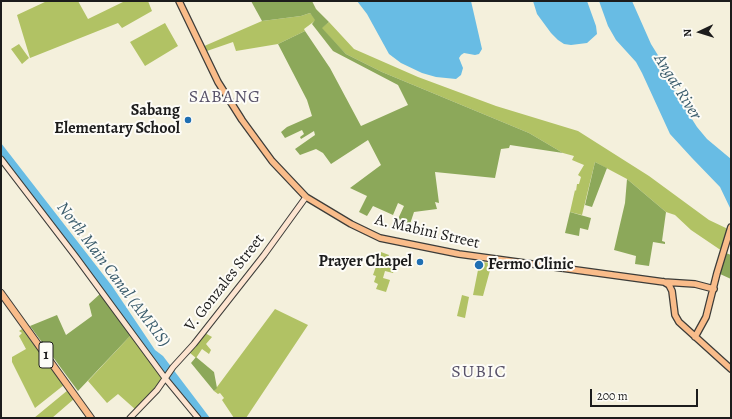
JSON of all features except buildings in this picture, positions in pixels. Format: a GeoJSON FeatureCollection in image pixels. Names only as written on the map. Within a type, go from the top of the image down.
{"type":"FeatureCollection","features":[{"type":"Feature","properties":{"kind":"highway","name":"1"},"geometry":{"type":"LineString","coordinates":[[1,293],[91,418]]}},
{"type":"Feature","properties":{"kind":"main road","name":"A. Mabini Street"},"geometry":{"type":"LineString","coordinates":[[179,1],[218,82],[236,111],[272,162],[306,197],[351,224],[373,235],[394,241],[473,257],[664,282],[696,284],[714,289]]}},
{"type":"Feature","properties":{"kind":"main road"},"geometry":{"type":"LineString","coordinates":[[695,337],[706,317],[731,227]]}},
{"type":"Feature","properties":{"kind":"main road"},"geometry":{"type":"LineString","coordinates":[[664,282],[669,285],[672,291],[675,315],[679,322],[731,369]]}},
{"type":"Feature","properties":{"kind":"street"},"geometry":{"type":"LineString","coordinates":[[1,160],[198,418]]}},
{"type":"Feature","properties":{"kind":"street","name":"V. Gonzales Street"},"geometry":{"type":"LineString","coordinates":[[130,418],[157,390],[173,366],[194,344],[306,197]]}},
{"type":"Feature","properties":{"kind":"green space"},"geometry":{"type":"Polygon","coordinates":[[[47,1],[78,1],[88,19],[125,1],[148,1],[152,11],[122,28],[118,23],[30,58],[17,15],[47,1]]]}},
{"type":"Feature","properties":{"kind":"green space"},"geometry":{"type":"Polygon","coordinates":[[[251,1],[312,1],[316,9],[329,22],[322,28],[346,54],[382,72],[529,133],[563,153],[510,145],[509,148],[501,149],[495,178],[435,172],[439,203],[435,202],[437,209],[414,212],[410,224],[398,219],[404,206],[398,203],[393,215],[373,206],[367,216],[359,212],[367,196],[350,188],[381,165],[368,140],[331,164],[323,153],[316,149],[300,155],[295,149],[315,135],[314,131],[301,139],[300,137],[304,134],[302,130],[285,138],[281,132],[287,127],[312,116],[307,100],[278,44],[305,31],[330,68],[361,126],[408,105],[398,85],[333,51],[312,24],[315,20],[310,13],[301,16],[262,21],[251,1]]]}},
{"type":"Feature","properties":{"kind":"green space"},"geometry":{"type":"Polygon","coordinates":[[[310,13],[316,20],[304,29],[305,31],[278,44],[236,51],[233,42],[204,52],[202,47],[262,21],[301,16],[310,13]]]}},
{"type":"Feature","properties":{"kind":"green space"},"geometry":{"type":"Polygon","coordinates":[[[329,22],[354,49],[418,77],[496,106],[578,131],[649,176],[709,220],[728,229],[722,251],[691,230],[675,215],[666,212],[627,179],[595,162],[582,215],[570,212],[575,190],[576,191],[577,184],[579,184],[581,177],[578,175],[584,165],[572,160],[574,156],[563,153],[529,133],[382,72],[346,54],[321,28],[329,22]]]}},
{"type":"Feature","properties":{"kind":"green space"},"geometry":{"type":"Polygon","coordinates":[[[165,23],[178,46],[145,66],[130,42],[165,23]]]}},
{"type":"Feature","properties":{"kind":"green space"},"geometry":{"type":"Polygon","coordinates":[[[19,44],[29,58],[22,64],[11,49],[19,44]]]}},
{"type":"Feature","properties":{"kind":"green space"},"geometry":{"type":"Polygon","coordinates":[[[595,162],[607,168],[592,207],[585,205],[595,162]]]}},
{"type":"Feature","properties":{"kind":"green space"},"geometry":{"type":"Polygon","coordinates":[[[627,179],[666,212],[662,241],[665,242],[665,244],[653,242],[649,266],[635,264],[636,256],[614,250],[625,203],[627,179]]]}},
{"type":"Feature","properties":{"kind":"green space"},"geometry":{"type":"Polygon","coordinates":[[[570,212],[591,218],[588,230],[580,228],[579,236],[565,233],[570,212]]]}},
{"type":"Feature","properties":{"kind":"green space"},"geometry":{"type":"Polygon","coordinates":[[[381,252],[389,255],[386,262],[396,265],[393,273],[385,271],[383,278],[390,280],[386,292],[376,289],[378,284],[374,282],[376,276],[373,275],[381,252]]]}},
{"type":"Feature","properties":{"kind":"green space"},"geometry":{"type":"Polygon","coordinates":[[[726,253],[731,255],[731,279],[720,274],[726,253]]]}},
{"type":"Feature","properties":{"kind":"green space"},"geometry":{"type":"Polygon","coordinates":[[[482,262],[492,263],[483,296],[473,295],[478,270],[481,270],[482,262]]]}},
{"type":"Feature","properties":{"kind":"green space"},"geometry":{"type":"Polygon","coordinates":[[[101,293],[131,335],[78,391],[30,326],[57,315],[66,335],[92,316],[89,304],[101,293]]]}},
{"type":"Feature","properties":{"kind":"green space"},"geometry":{"type":"Polygon","coordinates":[[[462,295],[469,297],[465,318],[457,316],[462,295]]]}},
{"type":"Feature","properties":{"kind":"green space"},"geometry":{"type":"Polygon","coordinates":[[[275,309],[308,325],[246,418],[234,418],[222,400],[224,398],[220,393],[218,394],[214,391],[275,309]]]}},
{"type":"Feature","properties":{"kind":"green space"},"geometry":{"type":"Polygon","coordinates":[[[22,329],[64,385],[35,408],[12,362],[12,357],[26,349],[19,336],[22,333],[19,331],[22,329]]]}},
{"type":"Feature","properties":{"kind":"green space"},"geometry":{"type":"Polygon","coordinates":[[[205,333],[212,337],[206,344],[211,350],[209,354],[202,349],[196,358],[190,353],[205,333]]]}},
{"type":"Feature","properties":{"kind":"green space"},"geometry":{"type":"Polygon","coordinates":[[[131,335],[162,378],[147,399],[136,410],[118,394],[107,403],[88,381],[131,335]]]}},
{"type":"Feature","properties":{"kind":"green space"},"geometry":{"type":"Polygon","coordinates":[[[196,357],[214,372],[217,388],[214,391],[191,363],[196,357]]]}},
{"type":"Feature","properties":{"kind":"green space"},"geometry":{"type":"Polygon","coordinates":[[[68,390],[74,399],[52,418],[34,418],[68,390]]]}},
{"type":"Feature","properties":{"kind":"water"},"geometry":{"type":"Polygon","coordinates":[[[357,1],[471,1],[482,49],[479,54],[475,55],[464,53],[461,55],[459,58],[463,68],[461,75],[456,79],[436,77],[422,73],[401,63],[389,54],[367,14],[357,1]]]}},
{"type":"Feature","properties":{"kind":"water"},"geometry":{"type":"Polygon","coordinates":[[[533,1],[587,1],[596,26],[597,34],[587,43],[571,45],[564,44],[551,33],[537,14],[533,1]]]}},
{"type":"Feature","properties":{"kind":"water"},"geometry":{"type":"Polygon","coordinates":[[[599,1],[632,1],[651,44],[669,73],[681,102],[697,127],[707,139],[731,159],[731,210],[720,187],[670,134],[642,73],[636,62],[616,40],[608,26],[599,1]]]}},
{"type":"Feature","properties":{"kind":"water","name":"North Main Canal (AMRIS)"},"geometry":{"type":"Polygon","coordinates":[[[1,143],[112,286],[155,350],[163,356],[210,418],[200,418],[162,370],[1,156],[1,143]]]}},
{"type":"Feature","properties":{"kind":"place","name":"Sabang Elementary School"},"geometry":{"type":"Point","coordinates":[188,120]}},
{"type":"Feature","properties":{"kind":"place","name":"Prayer Chapel"},"geometry":{"type":"Point","coordinates":[420,262]}},
{"type":"Feature","properties":{"kind":"place","name":"Fermo Clinic"},"geometry":{"type":"Point","coordinates":[479,265]}},
{"type":"Feature","properties":{"kind":"district","name":"SABANG"},"geometry":{"type":"Point","coordinates":[225,98]}},
{"type":"Feature","properties":{"kind":"district","name":"SUBIC"},"geometry":{"type":"Point","coordinates":[479,373]}},
{"type":"Feature","properties":{"kind":"water label","name":"Angat River"},"geometry":{"type":"Point","coordinates":[677,87]}}]}
